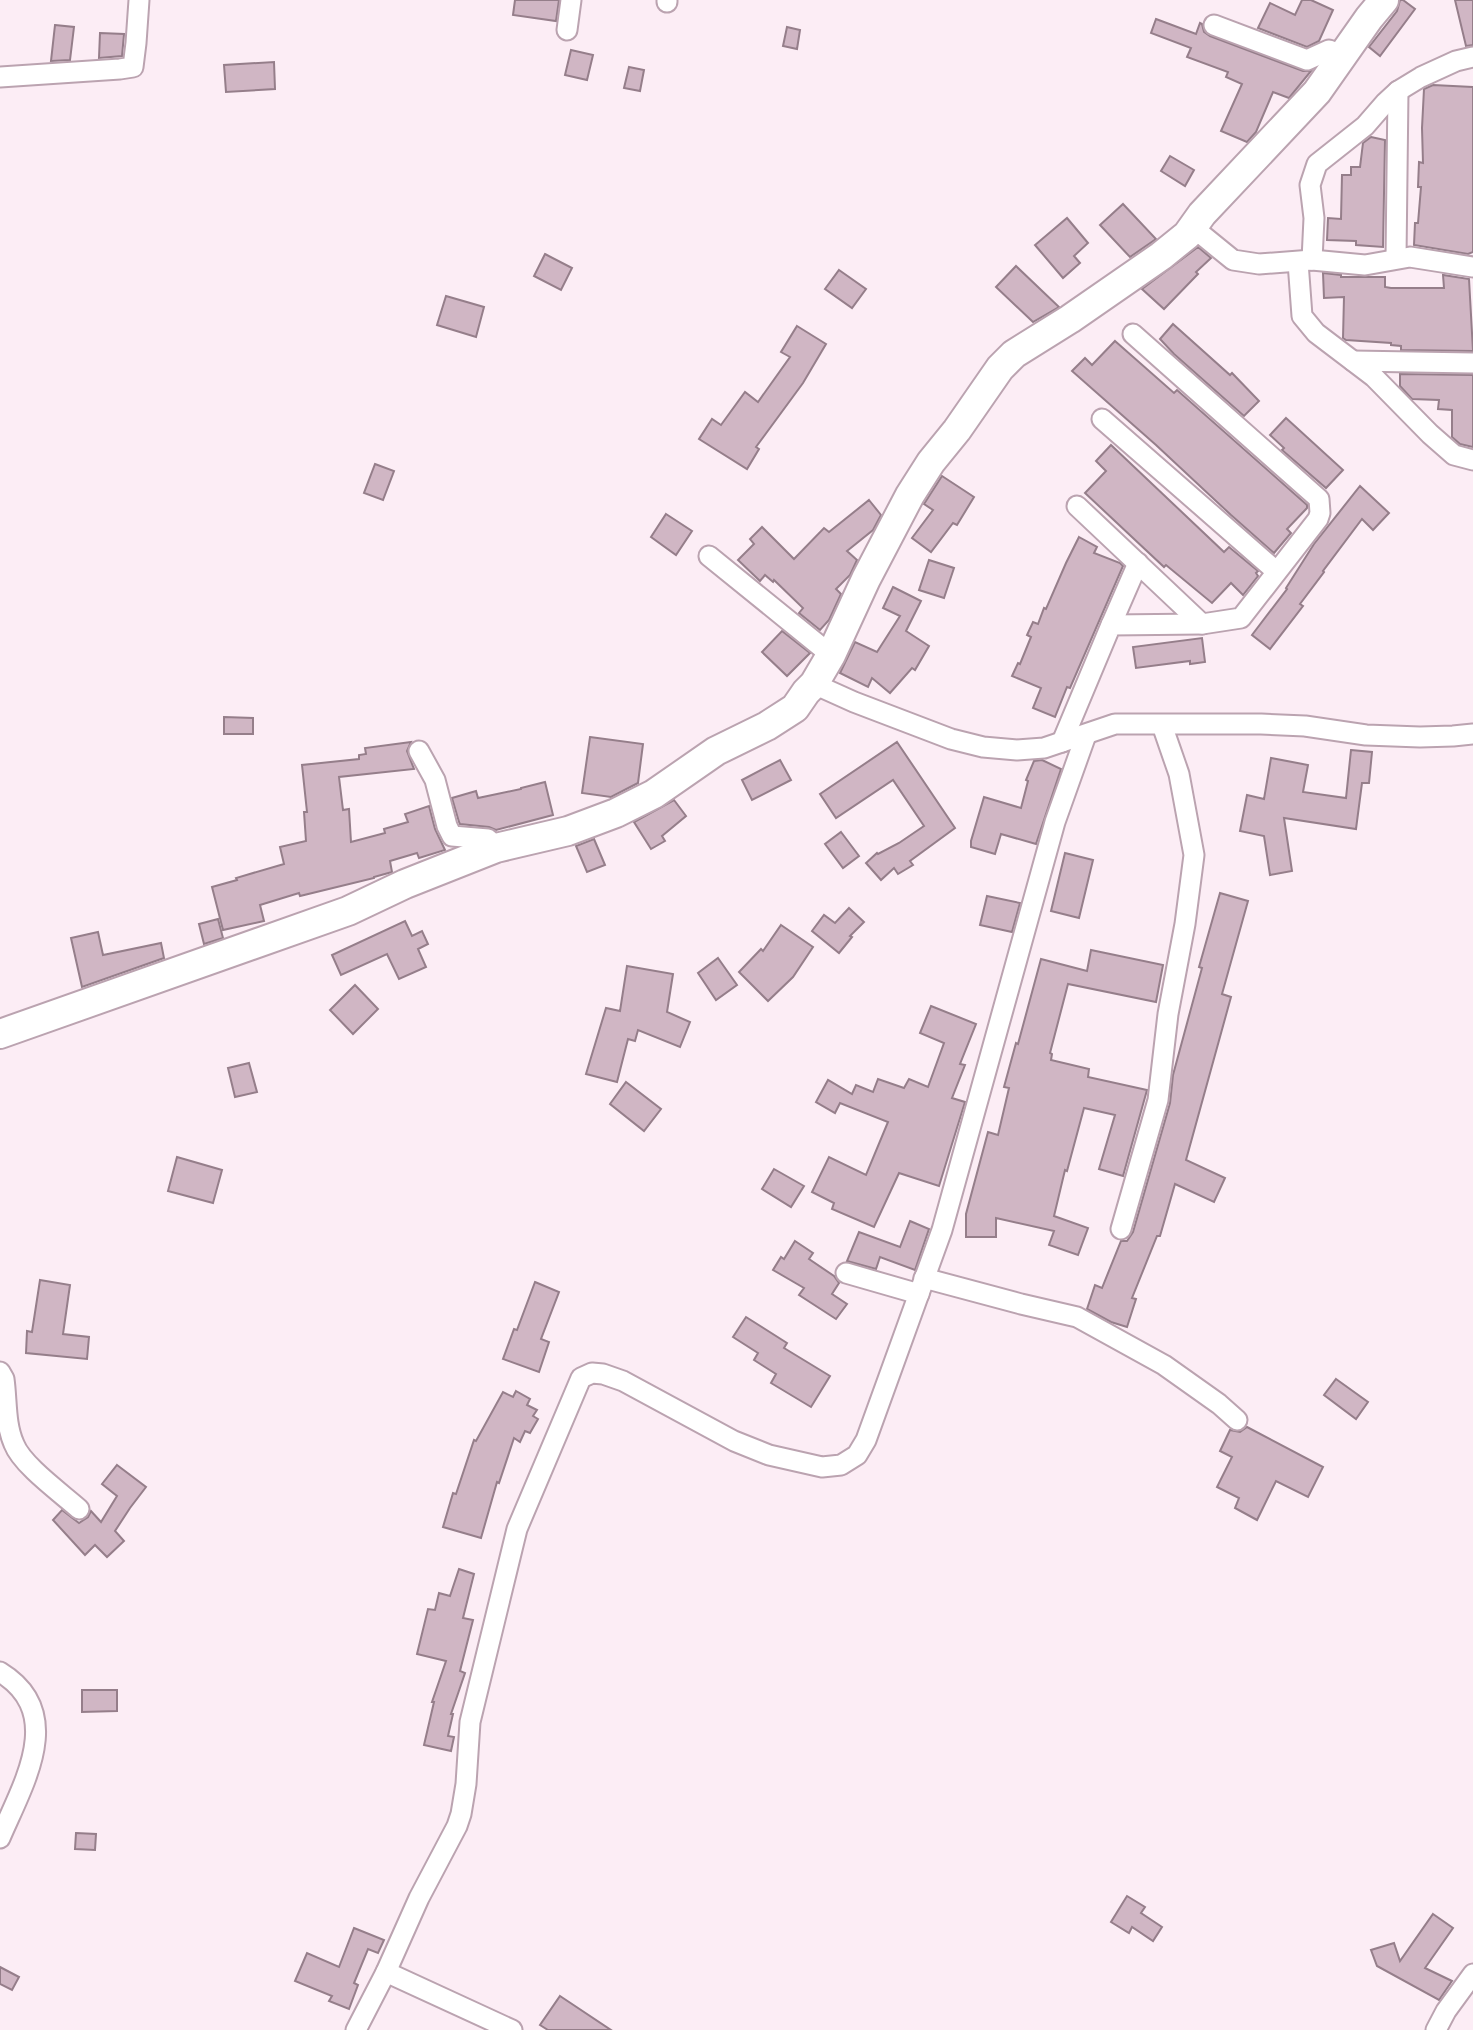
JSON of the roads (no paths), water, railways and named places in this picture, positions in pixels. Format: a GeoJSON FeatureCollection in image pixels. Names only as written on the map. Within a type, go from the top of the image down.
{"type":"FeatureCollection","features":[{"type":"Feature","properties":{"kind":"street"},"geometry":{"type":"LineString","coordinates":[[0,77],[132,66],[139,0]]}},
{"type":"Feature","properties":{"kind":"street"},"geometry":{"type":"LineString","coordinates":[[567,30],[571,0]]}},
{"type":"Feature","properties":{"kind":"street"},"geometry":{"type":"LineString","coordinates":[[0,1034],[348,911],[427,875],[496,848],[568,831],[615,813],[654,794],[716,751],[767,726],[795,708],[814,684],[831,655],[866,579],[910,495],[1000,368],[1014,354],[1111,292],[1187,235],[1210,206],[1317,92],[1384,0]]}},
{"type":"Feature","properties":{"kind":"street"},"geometry":{"type":"LineString","coordinates":[[1214,25],[1307,60],[1329,50],[1343,55]]}},
{"type":"Feature","properties":{"kind":"street"},"geometry":{"type":"LineString","coordinates":[[1473,57],[1433,71],[1398,91],[1365,126],[1317,164],[1310,185],[1314,218],[1305,261],[1301,316],[1316,333],[1374,377],[1454,455],[1473,460]]}},
{"type":"Feature","properties":{"kind":"street"},"geometry":{"type":"LineString","coordinates":[[1396,258],[1398,91]]}},
{"type":"Feature","properties":{"kind":"street"},"geometry":{"type":"LineString","coordinates":[[1187,235],[1201,234],[1233,260],[1259,264],[1305,261],[1365,265],[1410,257],[1473,267]]}},
{"type":"Feature","properties":{"kind":"street"},"geometry":{"type":"LineString","coordinates":[[1111,625],[1202,624],[1241,618],[1320,513],[1319,499],[1133,334]]}},
{"type":"Feature","properties":{"kind":"street"},"geometry":{"type":"LineString","coordinates":[[1353,361],[1473,363]]}},
{"type":"Feature","properties":{"kind":"street"},"geometry":{"type":"LineString","coordinates":[[1102,419],[1276,571]]}},
{"type":"Feature","properties":{"kind":"street"},"geometry":{"type":"LineString","coordinates":[[1077,506],[1202,624]]}},
{"type":"Feature","properties":{"kind":"street"},"geometry":{"type":"LineString","coordinates":[[709,556],[831,655]]}},
{"type":"Feature","properties":{"kind":"street"},"geometry":{"type":"LineString","coordinates":[[1062,742],[1138,563]]}},
{"type":"Feature","properties":{"kind":"street"},"geometry":{"type":"LineString","coordinates":[[814,684],[894,718],[962,742],[1017,750],[1044,748],[1115,724],[1305,726],[1379,736],[1473,734]]}},
{"type":"Feature","properties":{"kind":"street"},"geometry":{"type":"LineString","coordinates":[[1121,1229],[1158,1100],[1168,1014],[1185,924],[1194,855],[1179,774],[1162,725]]}},
{"type":"Feature","properties":{"kind":"street"},"geometry":{"type":"LineString","coordinates":[[356,2030],[461,1814],[470,1722],[517,1529],[581,1378],[592,1373],[623,1381],[734,1441],[769,1455],[822,1466],[841,1465],[857,1455],[866,1440],[942,1230],[1055,822],[1086,735]]}},
{"type":"Feature","properties":{"kind":"street"},"geometry":{"type":"LineString","coordinates":[[419,751],[435,779],[452,836],[488,839],[496,848]]}},
{"type":"Feature","properties":{"kind":"street"},"geometry":{"type":"LineString","coordinates":[[846,1273],[1021,1304],[1077,1317],[1164,1365],[1237,1419]]}},
{"type":"Feature","properties":{"kind":"street"},"geometry":{"type":"LineString","coordinates":[[0,1373],[4,1379],[9,1430],[14,1446],[23,1458],[79,1509]]}},
{"type":"Feature","properties":{"kind":"street"},"geometry":{"type":"LineString","coordinates":[[0,1672],[18,1685],[31,1706],[37,1739],[31,1764],[0,1838]]}},
{"type":"Feature","properties":{"kind":"street"},"geometry":{"type":"LineString","coordinates":[[386,1972],[512,2030]]}},
{"type":"Feature","properties":{"kind":"street"},"geometry":{"type":"LineString","coordinates":[[1436,2030],[1446,2011],[1473,1974]]}}]}
